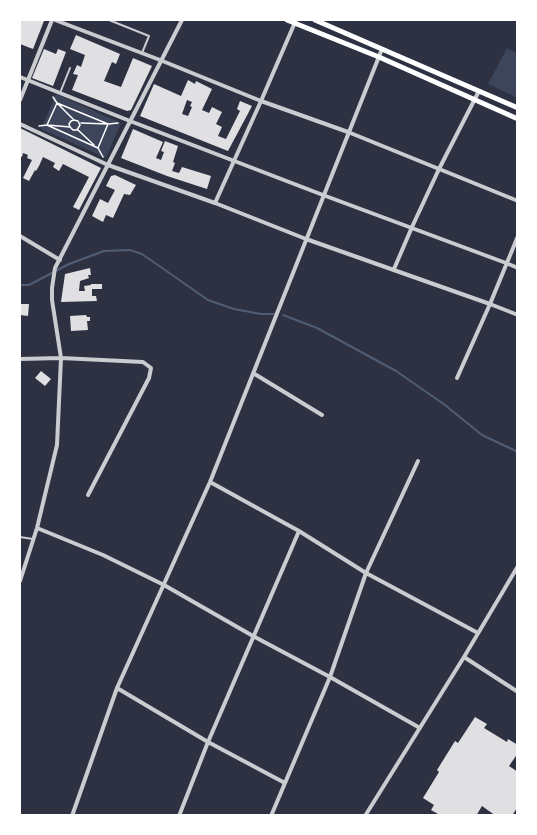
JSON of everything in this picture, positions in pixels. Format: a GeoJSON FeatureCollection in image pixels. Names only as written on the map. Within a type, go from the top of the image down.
{"type":"FeatureCollection","features":[{"type":"Feature","properties":{"kind":"main road"},"geometry":{"type":"LineString","coordinates":[[287,20],[295,21],[518,119]]}},
{"type":"Feature","properties":{"kind":"main road"},"geometry":{"type":"LineString","coordinates":[[315,20],[518,108]]}},
{"type":"Feature","properties":{"kind":"street"},"geometry":{"type":"LineString","coordinates":[[20,100],[53,20],[261,101],[348,132],[518,201]]}},
{"type":"Feature","properties":{"kind":"street"},"geometry":{"type":"LineString","coordinates":[[20,581],[37,528],[57,445],[61,358],[52,300],[55,268],[182,20]]}},
{"type":"Feature","properties":{"kind":"street"},"geometry":{"type":"LineString","coordinates":[[215,203],[295,21]]}},
{"type":"Feature","properties":{"kind":"street"},"geometry":{"type":"LineString","coordinates":[[72,816],[117,688],[210,482],[382,48]]}},
{"type":"Feature","properties":{"kind":"street"},"geometry":{"type":"LineString","coordinates":[[20,77],[518,268]]}},
{"type":"Feature","properties":{"kind":"street"},"geometry":{"type":"LineString","coordinates":[[394,269],[439,169],[479,91]]}},
{"type":"Feature","properties":{"kind":"street"},"geometry":{"type":"LineString","coordinates":[[20,124],[108,165],[518,315]]}},
{"type":"Feature","properties":{"kind":"street"},"geometry":{"type":"LineString","coordinates":[[457,378],[518,236]]}},
{"type":"Feature","properties":{"kind":"street"},"geometry":{"type":"LineString","coordinates":[[20,237],[60,260]]}},
{"type":"Feature","properties":{"kind":"street"},"geometry":{"type":"LineString","coordinates":[[20,359],[61,358],[143,362],[151,368],[149,378],[88,495]]}},
{"type":"Feature","properties":{"kind":"street"},"geometry":{"type":"LineString","coordinates":[[253,373],[322,415]]}},
{"type":"Feature","properties":{"kind":"street"},"geometry":{"type":"LineString","coordinates":[[272,816],[330,677],[366,573],[418,461]]}},
{"type":"Feature","properties":{"kind":"street"},"geometry":{"type":"LineString","coordinates":[[210,482],[299,531],[366,573],[478,633]]}},
{"type":"Feature","properties":{"kind":"street"},"geometry":{"type":"LineString","coordinates":[[37,528],[103,555],[164,585],[420,728]]}},
{"type":"Feature","properties":{"kind":"street"},"geometry":{"type":"LineString","coordinates":[[179,816],[208,742],[299,531]]}},
{"type":"Feature","properties":{"kind":"street"},"geometry":{"type":"LineString","coordinates":[[365,816],[518,566]]}},
{"type":"Feature","properties":{"kind":"street"},"geometry":{"type":"LineString","coordinates":[[464,657],[518,692]]}},
{"type":"Feature","properties":{"kind":"street"},"geometry":{"type":"LineString","coordinates":[[117,688],[208,742],[285,783]]}},
{"type":"Feature","properties":{"kind":"lane"},"geometry":{"type":"LineString","coordinates":[[109,20],[149,36],[142,53]]}},
{"type":"Feature","properties":{"kind":"lane"},"geometry":{"type":"LineString","coordinates":[[60,93],[70,68]]}},
{"type":"Feature","properties":{"kind":"lane"},"geometry":{"type":"LineString","coordinates":[[20,537],[33,539]]}},
{"type":"Feature","properties":{"kind":"path"},"geometry":{"type":"LineString","coordinates":[[48,88],[57,103],[80,123],[108,124],[130,121]]}},
{"type":"Feature","properties":{"kind":"path"},"geometry":{"type":"LineString","coordinates":[[57,103],[108,124]]}},
{"type":"Feature","properties":{"kind":"path"},"geometry":{"type":"LineString","coordinates":[[47,125],[57,103]]}},
{"type":"Feature","properties":{"kind":"path"},"geometry":{"type":"LineString","coordinates":[[70,127],[69,124],[74,120]]}},
{"type":"Feature","properties":{"kind":"path"},"geometry":{"type":"LineString","coordinates":[[77,130],[80,123]]}},
{"type":"Feature","properties":{"kind":"path"},"geometry":{"type":"LineString","coordinates":[[98,148],[108,124]]}},
{"type":"Feature","properties":{"kind":"path"},"geometry":{"type":"LineString","coordinates":[[47,125],[98,148]]}},
{"type":"Feature","properties":{"kind":"path"},"geometry":{"type":"LineString","coordinates":[[30,128],[47,125],[70,127],[77,130],[98,148],[108,165]]}},
{"type":"Feature","properties":{"kind":"path"},"geometry":{"type":"LineString","coordinates":[[71,135],[73,130]]}},
{"type":"Feature","properties":{"kind":"shaded area"},"geometry":{"type":"Polygon","coordinates":[[[507,48],[517,53],[517,98],[488,84],[507,48]]]}},
{"type":"Feature","properties":{"kind":"shaded area"},"geometry":{"type":"Polygon","coordinates":[[[56,94],[121,123],[106,158],[41,129],[56,94]]]}},
{"type":"Feature","properties":{"kind":"building"},"geometry":{"type":"Polygon","coordinates":[[[20,20],[44,21],[33,49],[20,44],[20,20]]]}},
{"type":"Feature","properties":{"kind":"building"},"geometry":{"type":"Polygon","coordinates":[[[76,35],[120,54],[116,64],[112,62],[104,81],[121,87],[133,58],[152,66],[131,110],[127,111],[72,90],[78,75],[73,74],[77,65],[81,67],[85,55],[70,49],[76,35]]]}},
{"type":"Feature","properties":{"kind":"building"},"geometry":{"type":"Polygon","coordinates":[[[44,49],[56,54],[58,49],[66,52],[53,86],[32,78],[44,49]]]}},
{"type":"Feature","properties":{"kind":"building"},"geometry":{"type":"Polygon","coordinates":[[[188,80],[195,84],[196,81],[212,89],[202,110],[209,113],[212,107],[222,112],[216,124],[222,127],[218,136],[226,139],[240,111],[237,109],[240,101],[252,106],[228,151],[140,116],[154,84],[181,96],[188,80]],[[187,100],[182,114],[188,116],[192,102],[187,100]]]}},
{"type":"Feature","properties":{"kind":"building"},"geometry":{"type":"Polygon","coordinates":[[[20,128],[101,168],[79,210],[73,207],[89,177],[63,164],[59,171],[53,167],[55,163],[43,157],[29,181],[23,178],[32,160],[23,153],[22,157],[20,156],[20,128]]]}},
{"type":"Feature","properties":{"kind":"building"},"geometry":{"type":"Polygon","coordinates":[[[133,129],[163,142],[156,158],[161,160],[164,152],[161,151],[165,141],[178,146],[172,171],[179,173],[182,167],[211,176],[207,189],[121,158],[133,129]]]}},
{"type":"Feature","properties":{"kind":"building"},"geometry":{"type":"Polygon","coordinates":[[[115,175],[136,185],[130,195],[124,194],[113,218],[106,215],[103,222],[92,216],[100,199],[108,203],[115,190],[106,186],[111,176],[115,175]]]}},
{"type":"Feature","properties":{"kind":"building"},"geometry":{"type":"Polygon","coordinates":[[[90,268],[91,275],[80,281],[79,291],[85,291],[84,286],[102,284],[102,289],[92,289],[92,296],[96,296],[97,301],[61,302],[65,274],[90,268]]]}},
{"type":"Feature","properties":{"kind":"building"},"geometry":{"type":"Polygon","coordinates":[[[20,304],[29,304],[28,316],[20,315],[20,304]]]}},
{"type":"Feature","properties":{"kind":"building"},"geometry":{"type":"Polygon","coordinates":[[[70,316],[90,317],[90,321],[87,321],[88,330],[71,331],[70,316]]]}},
{"type":"Feature","properties":{"kind":"building"},"geometry":{"type":"Polygon","coordinates":[[[41,371],[51,379],[45,386],[35,378],[41,371]]]}},
{"type":"Feature","properties":{"kind":"building"},"geometry":{"type":"Polygon","coordinates":[[[475,717],[487,724],[484,728],[507,742],[508,739],[518,745],[518,753],[509,766],[518,772],[518,806],[512,816],[496,816],[482,806],[476,816],[437,816],[438,814],[431,810],[434,805],[423,798],[455,741],[458,743],[475,717]]]}},
{"type":"Feature","properties":{"kind":"waterway"},"geometry":{"type":"LineString","coordinates":[[20,285],[29,285],[69,264],[104,251],[130,250],[142,254],[208,300],[234,309],[274,314]]}},
{"type":"Feature","properties":{"kind":"waterway"},"geometry":{"type":"LineString","coordinates":[[283,315],[317,328],[396,371],[445,405],[482,435],[518,452]]}}]}
